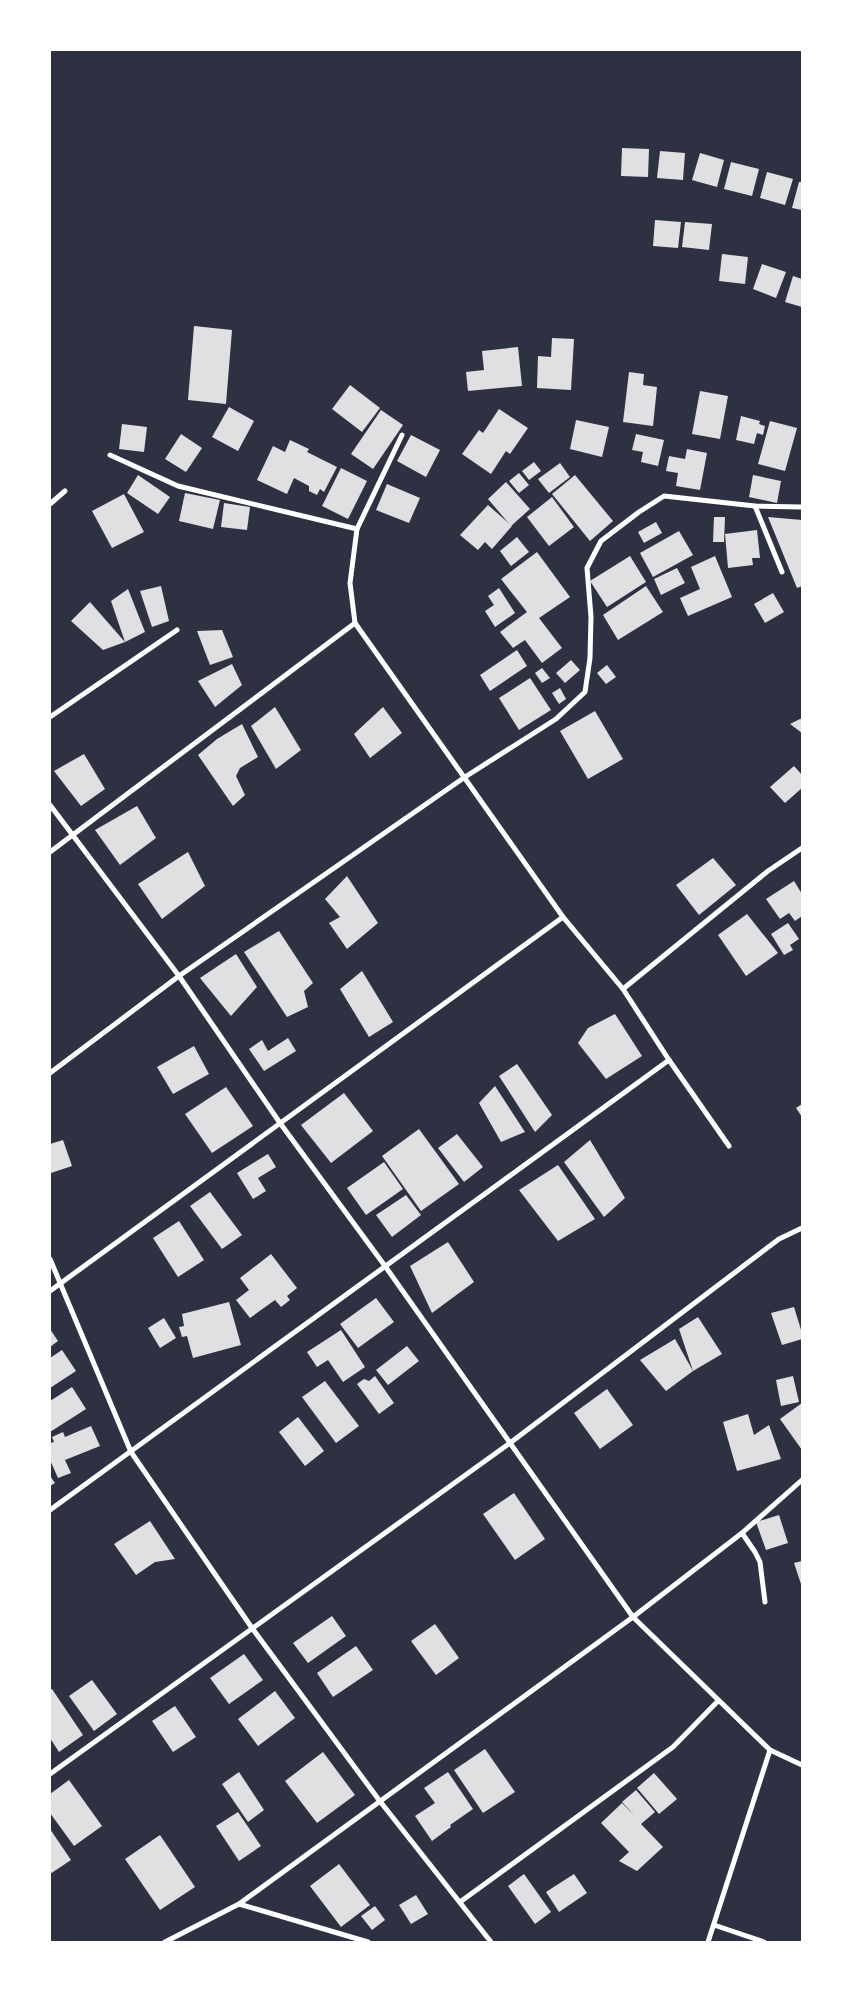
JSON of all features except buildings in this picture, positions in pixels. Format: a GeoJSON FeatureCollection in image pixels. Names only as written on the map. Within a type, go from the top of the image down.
{"type":"FeatureCollection","features":[{"type":"Feature","properties":{"kind":"street"},"geometry":{"type":"LineString","coordinates":[[402,435],[357,529],[350,583],[355,623],[563,917],[624,989],[729,1146]]}},
{"type":"Feature","properties":{"kind":"street"},"geometry":{"type":"LineString","coordinates":[[110,455],[178,486],[357,529]]}},
{"type":"Feature","properties":{"kind":"street"},"geometry":{"type":"LineString","coordinates":[[50,504],[65,491]]}},
{"type":"Feature","properties":{"kind":"street"},"geometry":{"type":"LineString","coordinates":[[50,1073],[179,976],[465,778],[556,719],[585,692],[590,658],[591,617],[586,568],[600,541],[664,496],[754,506],[802,507]]}},
{"type":"Feature","properties":{"kind":"street"},"geometry":{"type":"LineString","coordinates":[[754,506],[782,572]]}},
{"type":"Feature","properties":{"kind":"street"},"geometry":{"type":"LineString","coordinates":[[50,852],[355,623]]}},
{"type":"Feature","properties":{"kind":"street"},"geometry":{"type":"LineString","coordinates":[[50,717],[177,630]]}},
{"type":"Feature","properties":{"kind":"street"},"geometry":{"type":"LineString","coordinates":[[50,805],[179,976],[280,1123],[386,1266],[633,1617],[770,1750],[802,1765]]}},
{"type":"Feature","properties":{"kind":"street"},"geometry":{"type":"LineString","coordinates":[[624,989],[768,871],[802,848]]}},
{"type":"Feature","properties":{"kind":"street"},"geometry":{"type":"LineString","coordinates":[[50,1291],[563,917]]}},
{"type":"Feature","properties":{"kind":"street"},"geometry":{"type":"LineString","coordinates":[[50,1510],[670,1060]]}},
{"type":"Feature","properties":{"kind":"street"},"geometry":{"type":"LineString","coordinates":[[50,1774],[510,1443],[779,1239],[802,1228]]}},
{"type":"Feature","properties":{"kind":"street"},"geometry":{"type":"LineString","coordinates":[[50,1259],[131,1452],[252,1628],[379,1800],[491,1942]]}},
{"type":"Feature","properties":{"kind":"street"},"geometry":{"type":"LineString","coordinates":[[165,1942],[239,1904],[379,1800],[633,1617],[742,1533],[802,1480]]}},
{"type":"Feature","properties":{"kind":"street"},"geometry":{"type":"LineString","coordinates":[[742,1533],[760,1562],[765,1602]]}},
{"type":"Feature","properties":{"kind":"street"},"geometry":{"type":"LineString","coordinates":[[460,1902],[673,1747],[718,1701]]}},
{"type":"Feature","properties":{"kind":"street"},"geometry":{"type":"LineString","coordinates":[[708,1942],[770,1750]]}},
{"type":"Feature","properties":{"kind":"street"},"geometry":{"type":"LineString","coordinates":[[239,1904],[368,1942]]}},
{"type":"Feature","properties":{"kind":"street"},"geometry":{"type":"LineString","coordinates":[[714,1925],[764,1942]]}}]}
